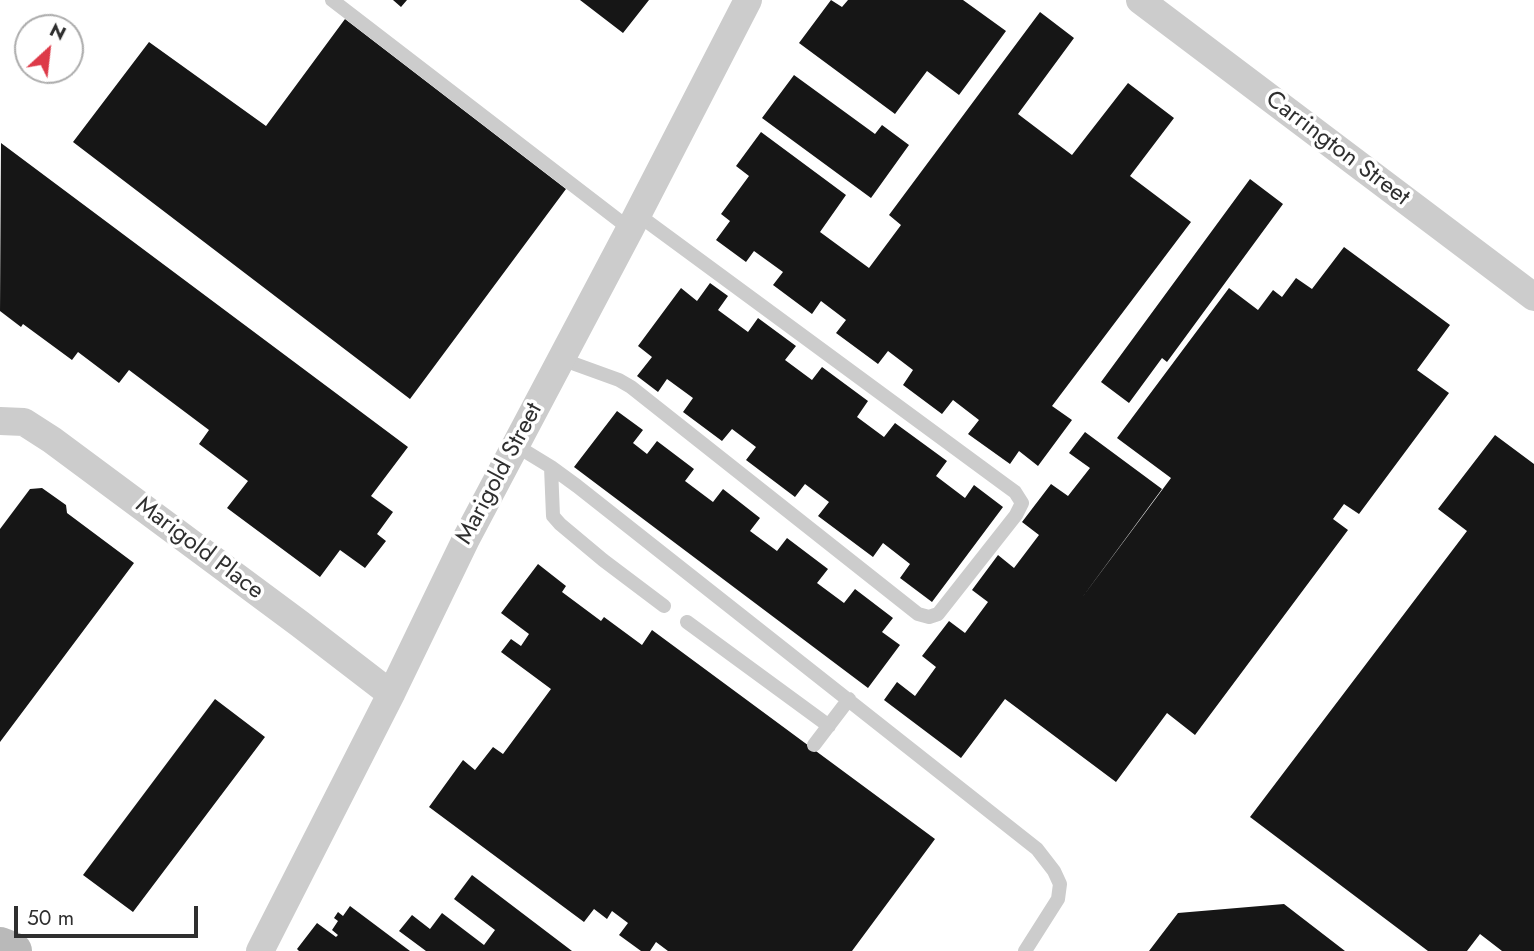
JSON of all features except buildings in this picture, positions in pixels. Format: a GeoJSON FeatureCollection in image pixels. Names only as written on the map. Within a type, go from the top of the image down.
{"type":"FeatureCollection","features":[{"type":"Feature","properties":{"kind":"main road"},"geometry":{"type":"LineString","coordinates":[[0,946],[13,951]]}},
{"type":"Feature","properties":{"kind":"street","name":"Marigold Street"},"geometry":{"type":"LineString","coordinates":[[260,951],[466,539],[748,0]]}},
{"type":"Feature","properties":{"kind":"street","name":"Carrington Street"},"geometry":{"type":"LineString","coordinates":[[1140,0],[1534,297]]}},
{"type":"Feature","properties":{"kind":"street","name":"Marigold Place"},"geometry":{"type":"LineString","coordinates":[[0,421],[24,422],[52,440],[390,694]]}},
{"type":"Feature","properties":{"kind":"lane"},"geometry":{"type":"LineString","coordinates":[[332,0],[634,222],[1015,492],[1022,503],[1016,515],[939,614],[929,617],[918,614],[631,387],[561,359]]}},
{"type":"Feature","properties":{"kind":"lane"},"geometry":{"type":"LineString","coordinates":[[515,445],[551,467],[1037,849],[1054,870],[1060,884],[1058,899],[1025,951]]}},
{"type":"Feature","properties":{"kind":"lane"},"geometry":{"type":"LineString","coordinates":[[551,467],[553,516],[559,524],[664,606]]}},
{"type":"Feature","properties":{"kind":"lane"},"geometry":{"type":"LineString","coordinates":[[687,622],[829,726]]}},
{"type":"Feature","properties":{"kind":"lane"},"geometry":{"type":"LineString","coordinates":[[814,745],[849,699]]}}]}
